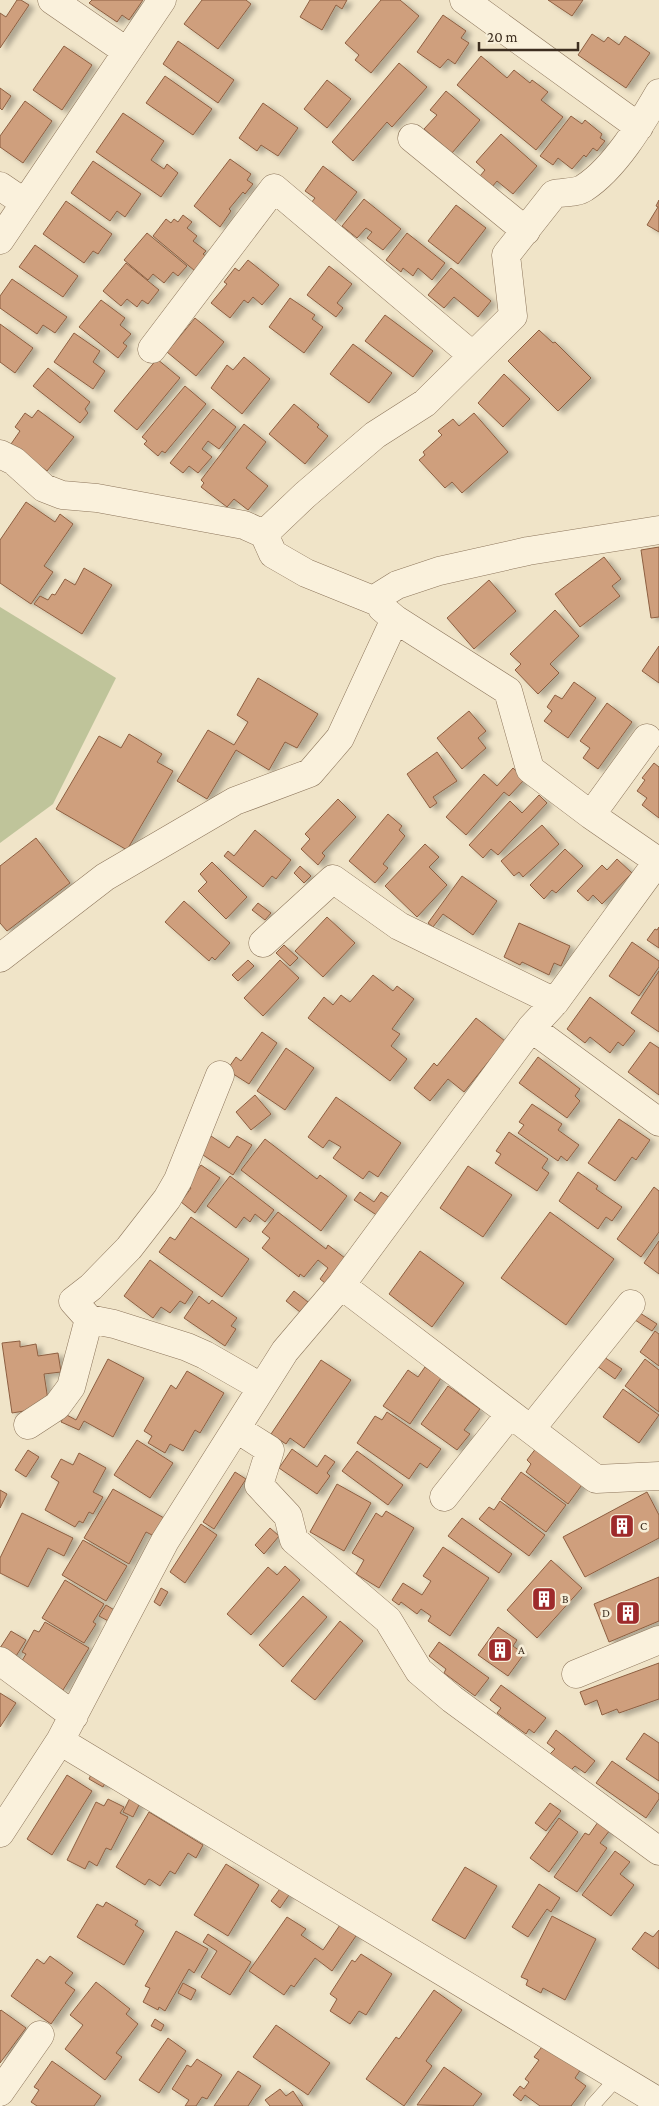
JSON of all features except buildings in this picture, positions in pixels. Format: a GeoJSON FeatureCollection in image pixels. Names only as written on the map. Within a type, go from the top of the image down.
{"type":"FeatureCollection","features":[{"type":"Feature","properties":{"kind":"street"},"geometry":{"type":"LineString","coordinates":[[52,0],[126,51]]}},
{"type":"Feature","properties":{"kind":"street"},"geometry":{"type":"LineString","coordinates":[[0,240],[162,0]]}},
{"type":"Feature","properties":{"kind":"street"},"geometry":{"type":"LineString","coordinates":[[464,0],[639,127]]}},
{"type":"Feature","properties":{"kind":"street"},"geometry":{"type":"LineString","coordinates":[[264,534],[305,495],[376,435],[425,403],[513,316],[506,255],[554,194],[583,189],[614,161],[639,127],[659,94]]}},
{"type":"Feature","properties":{"kind":"street"},"geometry":{"type":"LineString","coordinates":[[412,138],[526,231]]}},
{"type":"Feature","properties":{"kind":"street"},"geometry":{"type":"LineString","coordinates":[[0,186],[25,203]]}},
{"type":"Feature","properties":{"kind":"street"},"geometry":{"type":"LineString","coordinates":[[152,350],[274,188],[472,355]]}},
{"type":"Feature","properties":{"kind":"street"},"geometry":{"type":"LineString","coordinates":[[0,454],[14,461],[44,488],[62,495],[97,498],[244,525],[264,534],[273,554],[306,573],[373,600],[395,618],[508,691],[530,768],[591,815],[658,861],[555,1002],[531,1028],[341,1285],[285,1351],[165,1541],[60,1741],[0,1833]]}},
{"type":"Feature","properties":{"kind":"street"},"geometry":{"type":"LineString","coordinates":[[373,600],[397,585],[439,571],[528,551],[659,530]]}},
{"type":"Feature","properties":{"kind":"street"},"geometry":{"type":"LineString","coordinates":[[0,958],[106,877],[235,800],[310,773],[340,738],[395,618]]}},
{"type":"Feature","properties":{"kind":"street"},"geometry":{"type":"LineString","coordinates":[[591,815],[647,738]]}},
{"type":"Feature","properties":{"kind":"street"},"geometry":{"type":"LineString","coordinates":[[263,943],[333,879],[399,926],[555,1002]]}},
{"type":"Feature","properties":{"kind":"street"},"geometry":{"type":"LineString","coordinates":[[531,1028],[659,1122]]}},
{"type":"Feature","properties":{"kind":"street"},"geometry":{"type":"LineString","coordinates":[[220,1076],[178,1180],[167,1199],[129,1248],[91,1287],[73,1301],[89,1319],[114,1324],[187,1347],[205,1355],[261,1387]]}},
{"type":"Feature","properties":{"kind":"street"},"geometry":{"type":"LineString","coordinates":[[341,1285],[596,1479],[659,1476]]}},
{"type":"Feature","properties":{"kind":"street"},"geometry":{"type":"LineString","coordinates":[[444,1497],[521,1421],[631,1304]]}},
{"type":"Feature","properties":{"kind":"street"},"geometry":{"type":"LineString","coordinates":[[28,1425],[57,1406],[71,1387],[89,1319]]}},
{"type":"Feature","properties":{"kind":"street"},"geometry":{"type":"LineString","coordinates":[[237,1429],[270,1450],[259,1485],[288,1516],[294,1540],[388,1620],[419,1671],[452,1699],[659,1851]]}},
{"type":"Feature","properties":{"kind":"street"},"geometry":{"type":"LineString","coordinates":[[576,1674],[659,1640]]}},
{"type":"Feature","properties":{"kind":"street"},"geometry":{"type":"LineString","coordinates":[[0,1661],[74,1716]]}},
{"type":"Feature","properties":{"kind":"street"},"geometry":{"type":"LineString","coordinates":[[60,1741],[659,2102]]}},
{"type":"Feature","properties":{"kind":"street"},"geometry":{"type":"LineString","coordinates":[[0,2092],[40,2035]]}},
{"type":"Feature","properties":{"kind":"lane"},"geometry":{"type":"LineString","coordinates":[[592,2106],[618,2077]]}},
{"type":"Feature","properties":{"kind":"green space"},"geometry":{"type":"Polygon","coordinates":[[[0,607],[116,678],[53,804],[0,843],[0,607]]]}},
{"type":"Feature","properties":{"kind":"place","name":"C"},"geometry":{"type":"Point","coordinates":[622,1526]}},
{"type":"Feature","properties":{"kind":"place","name":"B"},"geometry":{"type":"Point","coordinates":[544,1599]}},
{"type":"Feature","properties":{"kind":"place","name":"D"},"geometry":{"type":"Point","coordinates":[628,1613]}},
{"type":"Feature","properties":{"kind":"place","name":"A"},"geometry":{"type":"Point","coordinates":[500,1650]}}]}
